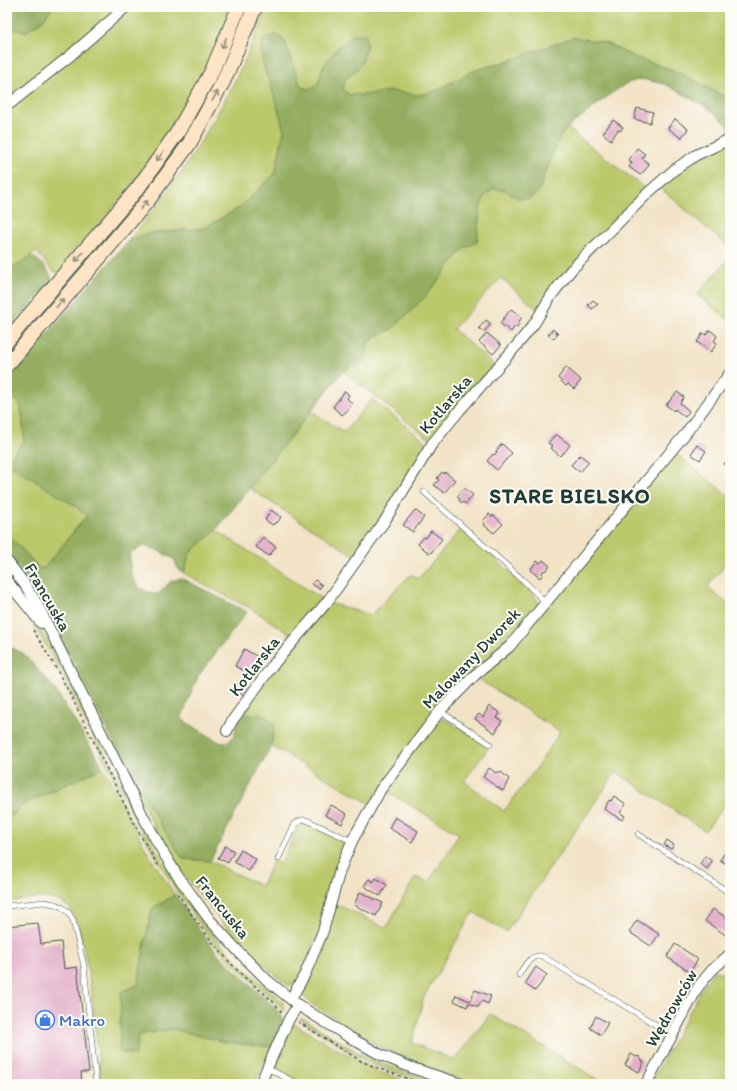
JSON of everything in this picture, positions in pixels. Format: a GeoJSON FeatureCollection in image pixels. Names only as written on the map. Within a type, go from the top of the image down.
{"type":"FeatureCollection","features":[{"type":"Feature","properties":{"kind":"main road"},"geometry":{"type":"LineString","coordinates":[[7,341],[138,188],[177,132],[211,73],[239,7]]}},
{"type":"Feature","properties":{"kind":"main road"},"geometry":{"type":"LineString","coordinates":[[7,365],[149,199],[189,144],[224,82],[255,7]]}},
{"type":"Feature","properties":{"kind":"main road"},"geometry":{"type":"LineString","coordinates":[[29,316],[41,326]]}},
{"type":"Feature","properties":{"kind":"street"},"geometry":{"type":"LineString","coordinates":[[7,106],[71,55],[126,7]]}},
{"type":"Feature","properties":{"kind":"street","name":"Kotlarska"},"geometry":{"type":"LineString","coordinates":[[227,731],[232,721],[272,666],[327,602],[384,522],[432,444],[530,329],[555,290],[571,270],[649,192],[674,170],[696,155],[730,139]]}},
{"type":"Feature","properties":{"kind":"street","name":"Malowany Dworek"},"geometry":{"type":"LineString","coordinates":[[260,1084],[289,1019],[294,1002],[323,931],[340,870],[352,841],[381,789],[440,711],[475,676],[509,647],[546,603],[686,432],[730,373]]}},
{"type":"Feature","properties":{"kind":"street","name":"Francuska"},"geometry":{"type":"LineString","coordinates":[[7,561],[36,602],[145,820],[178,875],[210,920],[252,966],[294,1002],[349,1037],[381,1055],[412,1068],[461,1084]]}},
{"type":"Feature","properties":{"kind":"street","name":"Francuska"},"geometry":{"type":"LineString","coordinates":[[7,581],[33,612],[60,651]]}},
{"type":"Feature","properties":{"kind":"street","name":"Wędrowców"},"geometry":{"type":"LineString","coordinates":[[646,1084],[698,987],[712,970],[730,954]]}},
{"type":"Feature","properties":{"kind":"lane"},"geometry":{"type":"LineString","coordinates":[[424,492],[546,603]]}},
{"type":"Feature","properties":{"kind":"lane"},"geometry":{"type":"LineString","coordinates":[[440,711],[490,744]]}},
{"type":"Feature","properties":{"kind":"lane"},"geometry":{"type":"LineString","coordinates":[[278,859],[295,824],[303,819],[352,841]]}},
{"type":"Feature","properties":{"kind":"lane"},"geometry":{"type":"LineString","coordinates":[[638,834],[730,893]]}},
{"type":"Feature","properties":{"kind":"lane"},"geometry":{"type":"LineString","coordinates":[[7,906],[44,902],[54,904],[62,907],[68,912],[73,920],[84,966],[96,1084]]}},
{"type":"Feature","properties":{"kind":"lane"},"geometry":{"type":"LineString","coordinates":[[519,975],[523,967],[531,958],[537,955],[542,956],[673,1035]]}},
{"type":"Feature","properties":{"kind":"lane"},"geometry":{"type":"LineString","coordinates":[[268,1068],[298,1084]]}},
{"type":"Feature","properties":{"kind":"path"},"geometry":{"type":"LineString","coordinates":[[33,629],[50,657],[126,807],[151,854],[162,871]]}},
{"type":"Feature","properties":{"kind":"path"},"geometry":{"type":"LineString","coordinates":[[174,888],[202,931],[221,954],[275,1004],[284,1017],[299,1022],[361,1061],[380,1070],[424,1084]]}},
{"type":"Feature","properties":{"kind":"green space"},"geometry":{"type":"Polygon","coordinates":[[[7,7],[53,7],[42,21],[25,32],[7,27],[7,7]]]}},
{"type":"Feature","properties":{"kind":"green space"},"geometry":{"type":"Polygon","coordinates":[[[53,7],[123,7],[7,104],[7,27],[25,32],[42,21],[53,7]]]}},
{"type":"Feature","properties":{"kind":"green space"},"geometry":{"type":"Polygon","coordinates":[[[128,7],[233,7],[212,57],[176,123],[145,169],[59,274],[52,270],[36,251],[31,256],[7,271],[7,162],[10,159],[7,155],[7,109],[128,7]]]}},
{"type":"Feature","properties":{"kind":"green space"},"geometry":{"type":"Polygon","coordinates":[[[246,7],[249,7],[247,13],[208,97],[165,168],[131,212],[38,318],[37,315],[218,72],[246,7]]]}},
{"type":"Feature","properties":{"kind":"green space"},"geometry":{"type":"Polygon","coordinates":[[[266,7],[730,7],[730,99],[673,70],[634,57],[606,43],[574,37],[508,61],[476,70],[433,92],[419,95],[390,91],[365,95],[350,95],[342,90],[345,80],[361,65],[323,66],[318,84],[308,89],[301,87],[285,42],[260,51],[284,131],[275,174],[239,208],[205,228],[146,234],[129,240],[171,187],[208,130],[240,70],[266,7]]]}},
{"type":"Feature","properties":{"kind":"green space"},"geometry":{"type":"Polygon","coordinates":[[[277,34],[285,42],[301,87],[308,89],[318,84],[323,66],[339,46],[354,34],[366,34],[367,46],[361,65],[345,80],[343,90],[350,95],[365,95],[390,91],[419,95],[433,92],[476,70],[508,61],[574,37],[606,43],[634,57],[673,70],[730,99],[730,130],[727,124],[710,109],[665,84],[641,79],[627,83],[612,93],[567,128],[557,142],[538,192],[529,199],[517,198],[505,190],[493,189],[484,197],[480,208],[477,242],[463,249],[424,298],[392,329],[379,335],[368,343],[365,358],[360,365],[351,366],[343,371],[216,530],[189,554],[184,573],[179,571],[174,559],[157,550],[144,546],[130,553],[130,568],[134,581],[143,589],[158,594],[170,582],[181,578],[247,612],[198,676],[181,719],[221,743],[229,742],[234,735],[240,714],[262,715],[275,723],[271,746],[210,861],[183,859],[137,784],[71,654],[67,653],[33,589],[7,554],[7,534],[40,569],[45,567],[87,516],[77,507],[14,468],[10,458],[24,441],[23,422],[20,404],[13,398],[7,402],[7,380],[129,240],[146,234],[205,228],[239,208],[275,174],[284,131],[260,51],[264,39],[277,34]]]}},
{"type":"Feature","properties":{"kind":"green space"},"geometry":{"type":"Polygon","coordinates":[[[567,128],[647,190],[539,311],[501,278],[453,329],[495,366],[431,438],[427,437],[343,371],[365,358],[368,343],[379,335],[392,329],[424,298],[463,249],[477,242],[480,208],[484,197],[493,189],[505,190],[517,198],[538,192],[557,142],[567,128]]]}},
{"type":"Feature","properties":{"kind":"green space"},"geometry":{"type":"Polygon","coordinates":[[[730,142],[730,248],[658,186],[675,171],[730,142]]]}},
{"type":"Feature","properties":{"kind":"green space"},"geometry":{"type":"Polygon","coordinates":[[[31,256],[44,266],[52,279],[7,332],[7,271],[31,256]]]}},
{"type":"Feature","properties":{"kind":"green space"},"geometry":{"type":"Polygon","coordinates":[[[730,257],[730,321],[697,295],[730,257]]]}},
{"type":"Feature","properties":{"kind":"green space"},"geometry":{"type":"Polygon","coordinates":[[[13,398],[20,404],[24,441],[10,458],[87,515],[45,567],[39,569],[7,534],[7,402],[13,398]]]}},
{"type":"Feature","properties":{"kind":"green space"},"geometry":{"type":"Polygon","coordinates":[[[372,399],[425,441],[426,448],[356,557],[249,488],[311,411],[344,432],[372,399]]]}},
{"type":"Feature","properties":{"kind":"green space"},"geometry":{"type":"Polygon","coordinates":[[[675,453],[730,497],[730,559],[707,587],[730,606],[730,798],[705,831],[616,772],[506,932],[473,912],[424,997],[412,1043],[455,1060],[490,1014],[605,1084],[475,1084],[444,1074],[380,1047],[312,1004],[305,998],[302,989],[334,903],[386,928],[415,877],[429,882],[459,834],[384,790],[438,720],[443,719],[447,720],[489,747],[464,781],[504,811],[535,770],[560,732],[477,678],[675,453]]]}},
{"type":"Feature","properties":{"kind":"green space"},"geometry":{"type":"Polygon","coordinates":[[[462,528],[533,593],[538,602],[538,608],[509,642],[475,672],[369,803],[271,746],[275,723],[262,715],[240,714],[253,695],[329,603],[371,615],[411,574],[418,579],[462,528]]]}},
{"type":"Feature","properties":{"kind":"green space"},"geometry":{"type":"Polygon","coordinates":[[[216,530],[325,601],[293,635],[250,608],[184,573],[189,554],[216,530]]]}},
{"type":"Feature","properties":{"kind":"green space"},"geometry":{"type":"Polygon","coordinates":[[[7,587],[30,615],[51,646],[142,825],[170,872],[208,929],[238,963],[282,1001],[285,1010],[247,977],[226,956],[182,899],[135,819],[55,662],[33,625],[7,592],[7,587]]]}},
{"type":"Feature","properties":{"kind":"green space"},"geometry":{"type":"Polygon","coordinates":[[[7,646],[24,654],[54,688],[103,767],[22,805],[7,821],[7,646]]]}},
{"type":"Feature","properties":{"kind":"green space"},"geometry":{"type":"Polygon","coordinates":[[[67,653],[71,653],[137,784],[183,859],[210,861],[261,886],[273,861],[281,864],[299,825],[308,824],[345,844],[321,930],[296,982],[290,985],[286,984],[249,952],[221,921],[183,873],[157,832],[67,653]]]}},
{"type":"Feature","properties":{"kind":"green space"},"geometry":{"type":"Polygon","coordinates":[[[103,767],[149,855],[175,895],[152,909],[138,985],[139,1035],[172,1029],[225,1042],[272,1047],[254,1084],[99,1084],[100,1074],[90,984],[86,958],[74,916],[66,905],[53,899],[37,898],[7,902],[7,821],[22,805],[103,767]]]}},
{"type":"Feature","properties":{"kind":"green space"},"geometry":{"type":"Polygon","coordinates":[[[175,895],[219,955],[279,1012],[283,1019],[272,1047],[225,1042],[172,1029],[139,1035],[135,1055],[119,1052],[121,992],[138,985],[152,909],[175,895]]]}},
{"type":"Feature","properties":{"kind":"green space"},"geometry":{"type":"Polygon","coordinates":[[[714,971],[730,975],[730,1084],[650,1084],[703,987],[714,971]]]}},
{"type":"Feature","properties":{"kind":"green space"},"geometry":{"type":"Polygon","coordinates":[[[300,1019],[304,1019],[372,1060],[442,1084],[431,1084],[371,1064],[300,1019]]]}},
{"type":"Feature","properties":{"kind":"green space"},"geometry":{"type":"Polygon","coordinates":[[[292,1024],[379,1072],[416,1084],[304,1084],[282,1073],[274,1066],[292,1024]]]}},
{"type":"Feature","properties":{"kind":"building"},"geometry":{"type":"Polygon","coordinates":[[[637,108],[653,112],[650,123],[634,119],[637,108]]]}},
{"type":"Feature","properties":{"kind":"building"},"geometry":{"type":"Polygon","coordinates":[[[675,119],[688,129],[681,138],[668,128],[675,119]]]}},
{"type":"Feature","properties":{"kind":"building"},"geometry":{"type":"Polygon","coordinates":[[[613,120],[623,127],[620,131],[618,130],[611,140],[603,133],[613,120]]]}},
{"type":"Feature","properties":{"kind":"building"},"geometry":{"type":"Polygon","coordinates":[[[637,148],[645,154],[642,158],[649,164],[640,175],[629,167],[632,163],[629,160],[637,148]]]}},
{"type":"Feature","properties":{"kind":"building"},"geometry":{"type":"Polygon","coordinates":[[[593,300],[598,304],[592,309],[588,305],[593,300]]]}},
{"type":"Feature","properties":{"kind":"building"},"geometry":{"type":"Polygon","coordinates":[[[511,309],[522,317],[517,327],[515,326],[511,332],[500,323],[511,309]]]}},
{"type":"Feature","properties":{"kind":"building"},"geometry":{"type":"Polygon","coordinates":[[[486,320],[491,324],[484,332],[479,328],[486,320]]]}},
{"type":"Feature","properties":{"kind":"building"},"geometry":{"type":"Polygon","coordinates":[[[553,329],[558,334],[554,339],[548,335],[553,329]]]}},
{"type":"Feature","properties":{"kind":"building"},"geometry":{"type":"Polygon","coordinates":[[[710,330],[717,336],[714,341],[717,343],[711,352],[697,342],[703,333],[706,335],[710,330]]]}},
{"type":"Feature","properties":{"kind":"building"},"geometry":{"type":"Polygon","coordinates":[[[487,333],[501,345],[493,354],[479,342],[487,333]]]}},
{"type":"Feature","properties":{"kind":"building"},"geometry":{"type":"Polygon","coordinates":[[[566,367],[581,380],[574,389],[568,384],[566,386],[558,378],[566,367]]]}},
{"type":"Feature","properties":{"kind":"building"},"geometry":{"type":"Polygon","coordinates":[[[345,391],[349,395],[347,398],[352,404],[342,415],[333,407],[345,391]]]}},
{"type":"Feature","properties":{"kind":"building"},"geometry":{"type":"Polygon","coordinates":[[[677,392],[684,397],[680,403],[689,411],[685,417],[675,409],[674,411],[666,405],[677,392]]]}},
{"type":"Feature","properties":{"kind":"building"},"geometry":{"type":"Polygon","coordinates":[[[556,434],[570,445],[560,456],[551,448],[553,446],[548,443],[556,434]]]}},
{"type":"Feature","properties":{"kind":"building"},"geometry":{"type":"Polygon","coordinates":[[[502,444],[512,453],[497,470],[487,461],[497,452],[496,451],[502,444]]]}},
{"type":"Feature","properties":{"kind":"building"},"geometry":{"type":"Polygon","coordinates":[[[697,445],[706,451],[700,460],[691,454],[697,445]]]}},
{"type":"Feature","properties":{"kind":"building"},"geometry":{"type":"Polygon","coordinates":[[[730,452],[730,468],[724,464],[728,459],[726,457],[730,452]]]}},
{"type":"Feature","properties":{"kind":"building"},"geometry":{"type":"Polygon","coordinates":[[[580,455],[589,462],[580,472],[571,465],[580,455]]]}},
{"type":"Feature","properties":{"kind":"building"},"geometry":{"type":"Polygon","coordinates":[[[442,472],[444,474],[445,472],[455,480],[444,493],[434,485],[439,480],[437,478],[442,472]]]}},
{"type":"Feature","properties":{"kind":"building"},"geometry":{"type":"Polygon","coordinates":[[[464,488],[473,495],[466,504],[459,501],[460,499],[457,497],[464,488]]]}},
{"type":"Feature","properties":{"kind":"building"},"geometry":{"type":"Polygon","coordinates":[[[593,489],[600,496],[597,500],[589,492],[593,489]]]}},
{"type":"Feature","properties":{"kind":"building"},"geometry":{"type":"Polygon","coordinates":[[[271,510],[281,517],[277,523],[275,522],[273,525],[265,520],[271,510]]]}},
{"type":"Feature","properties":{"kind":"building"},"geometry":{"type":"Polygon","coordinates":[[[415,510],[424,517],[413,532],[403,525],[415,510]]]}},
{"type":"Feature","properties":{"kind":"building"},"geometry":{"type":"Polygon","coordinates":[[[489,514],[492,517],[493,515],[503,524],[494,533],[484,525],[485,524],[483,521],[489,514]]]}},
{"type":"Feature","properties":{"kind":"building"},"geometry":{"type":"Polygon","coordinates":[[[431,531],[442,539],[430,554],[418,544],[424,537],[426,538],[431,531]]]}},
{"type":"Feature","properties":{"kind":"building"},"geometry":{"type":"Polygon","coordinates":[[[263,537],[276,547],[269,556],[256,547],[263,537]]]}},
{"type":"Feature","properties":{"kind":"building"},"geometry":{"type":"Polygon","coordinates":[[[543,560],[550,566],[545,571],[544,570],[540,578],[530,570],[537,561],[540,563],[543,560]]]}},
{"type":"Feature","properties":{"kind":"building"},"geometry":{"type":"Polygon","coordinates":[[[315,580],[322,585],[319,589],[312,584],[315,580]]]}},
{"type":"Feature","properties":{"kind":"building"},"geometry":{"type":"Polygon","coordinates":[[[244,649],[260,658],[254,669],[256,670],[253,676],[235,666],[244,649]]]}},
{"type":"Feature","properties":{"kind":"building"},"geometry":{"type":"Polygon","coordinates":[[[239,681],[248,686],[243,695],[234,690],[239,681]]]}},
{"type":"Feature","properties":{"kind":"building"},"geometry":{"type":"Polygon","coordinates":[[[489,706],[500,713],[497,718],[502,721],[495,733],[475,719],[479,714],[483,717],[489,706]]]}},
{"type":"Feature","properties":{"kind":"building"},"geometry":{"type":"Polygon","coordinates":[[[489,768],[496,773],[498,771],[500,773],[501,772],[509,779],[503,791],[483,777],[489,768]]]}},
{"type":"Feature","properties":{"kind":"building"},"geometry":{"type":"Polygon","coordinates":[[[614,796],[626,804],[620,813],[625,816],[622,820],[604,809],[609,800],[611,801],[614,796]]]}},
{"type":"Feature","properties":{"kind":"building"},"geometry":{"type":"Polygon","coordinates":[[[331,805],[347,814],[342,824],[325,815],[331,805]]]}},
{"type":"Feature","properties":{"kind":"building"},"geometry":{"type":"Polygon","coordinates":[[[395,817],[418,831],[412,842],[389,828],[395,817]]]}},
{"type":"Feature","properties":{"kind":"building"},"geometry":{"type":"Polygon","coordinates":[[[667,840],[674,845],[671,849],[664,845],[667,840]]]}},
{"type":"Feature","properties":{"kind":"building"},"geometry":{"type":"Polygon","coordinates":[[[225,846],[234,851],[228,863],[218,858],[225,846]]]}},
{"type":"Feature","properties":{"kind":"building"},"geometry":{"type":"Polygon","coordinates":[[[241,850],[256,859],[249,871],[234,862],[241,850]]]}},
{"type":"Feature","properties":{"kind":"building"},"geometry":{"type":"Polygon","coordinates":[[[726,851],[730,854],[730,866],[720,860],[726,851]]]}},
{"type":"Feature","properties":{"kind":"building"},"geometry":{"type":"Polygon","coordinates":[[[705,856],[712,861],[707,869],[700,864],[705,856]]]}},
{"type":"Feature","properties":{"kind":"building"},"geometry":{"type":"Polygon","coordinates":[[[376,878],[387,885],[380,896],[364,886],[369,879],[373,882],[376,878]]]}},
{"type":"Feature","properties":{"kind":"building"},"geometry":{"type":"Polygon","coordinates":[[[360,892],[383,903],[376,916],[354,905],[360,892]]]}},
{"type":"Feature","properties":{"kind":"building"},"geometry":{"type":"Polygon","coordinates":[[[713,909],[730,920],[730,931],[727,936],[705,921],[713,909]]]}},
{"type":"Feature","properties":{"kind":"building"},"geometry":{"type":"Polygon","coordinates":[[[637,920],[659,934],[651,946],[629,932],[637,920]]]}},
{"type":"Feature","properties":{"kind":"building","name":"Makro"},"geometry":{"type":"Polygon","coordinates":[[[38,923],[41,944],[61,942],[64,969],[77,967],[89,1072],[81,1072],[82,1084],[7,1084],[7,926],[38,923]]]}},
{"type":"Feature","properties":{"kind":"building"},"geometry":{"type":"Polygon","coordinates":[[[675,944],[698,959],[690,972],[667,957],[675,944]]]}},
{"type":"Feature","properties":{"kind":"building"},"geometry":{"type":"Polygon","coordinates":[[[536,967],[547,975],[535,991],[525,984],[536,967]]]}},
{"type":"Feature","properties":{"kind":"building"},"geometry":{"type":"Polygon","coordinates":[[[475,990],[491,996],[488,1004],[482,1001],[478,1007],[469,1003],[467,1007],[454,1001],[456,995],[470,1001],[475,990]]]}},
{"type":"Feature","properties":{"kind":"building"},"geometry":{"type":"Polygon","coordinates":[[[596,1016],[608,1023],[601,1035],[590,1028],[596,1016]]]}},
{"type":"Feature","properties":{"kind":"building"},"geometry":{"type":"Polygon","coordinates":[[[631,1054],[636,1057],[639,1056],[644,1062],[639,1072],[625,1065],[631,1054]]]}},
{"type":"Feature","properties":{"kind":"place","name":"Makro"},"geometry":{"type":"Point","coordinates":[45,1020]}},
{"type":"Feature","properties":{"kind":"district","name":"STARE BIELSKO"},"geometry":{"type":"Point","coordinates":[570,496]}}]}
